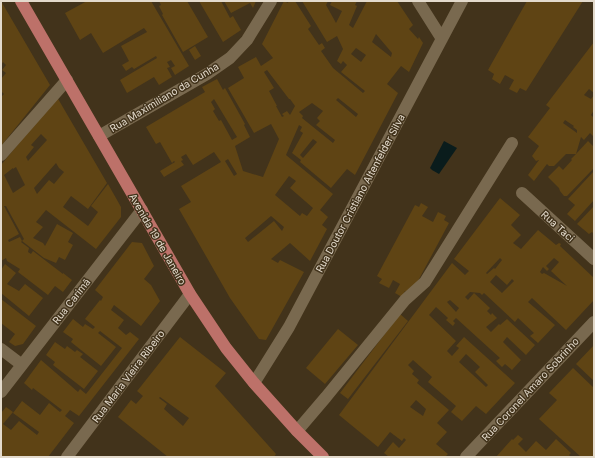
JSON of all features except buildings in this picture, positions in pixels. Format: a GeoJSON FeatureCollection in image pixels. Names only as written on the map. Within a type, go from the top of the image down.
{"type":"FeatureCollection","features":[{"type":"Feature","properties":{"kind":"main road","name":"Avenida 19 de Janeiro"},"geometry":{"type":"LineString","coordinates":[[21,1],[190,294],[226,348],[254,383],[322,457]]}},
{"type":"Feature","properties":{"kind":"street","name":"Rua Maximiliano da Cunha"},"geometry":{"type":"LineString","coordinates":[[99,136],[207,74],[230,58],[247,40],[266,12],[271,1]]}},
{"type":"Feature","properties":{"kind":"street"},"geometry":{"type":"LineString","coordinates":[[418,1],[442,40]]}},
{"type":"Feature","properties":{"kind":"street","name":"Rua Doutor Cristiano Altenfelder Silva"},"geometry":{"type":"LineString","coordinates":[[254,383],[289,327],[462,1]]}},
{"type":"Feature","properties":{"kind":"street"},"geometry":{"type":"LineString","coordinates":[[1,155],[67,80]]}},
{"type":"Feature","properties":{"kind":"street"},"geometry":{"type":"LineString","coordinates":[[297,431],[405,300],[425,282],[512,143]]}},
{"type":"Feature","properties":{"kind":"street","name":"Rua Taci"},"geometry":{"type":"LineString","coordinates":[[522,193],[594,259]]}},
{"type":"Feature","properties":{"kind":"street","name":"Rua Carimã"},"geometry":{"type":"LineString","coordinates":[[1,392],[142,210]]}},
{"type":"Feature","properties":{"kind":"street","name":"Rua Maria Vieira Ribeiro"},"geometry":{"type":"LineString","coordinates":[[67,457],[190,294]]}},
{"type":"Feature","properties":{"kind":"street","name":"Rua Coronel Amaro Sobrinho"},"geometry":{"type":"LineString","coordinates":[[466,457],[594,322]]}},
{"type":"Feature","properties":{"kind":"street"},"geometry":{"type":"LineString","coordinates":[[1,349],[22,365]]}},
{"type":"Feature","properties":{"kind":"shaded area"},"geometry":{"type":"Polygon","coordinates":[[[444,141],[457,148],[439,174],[430,168],[444,141]]]}}]}
